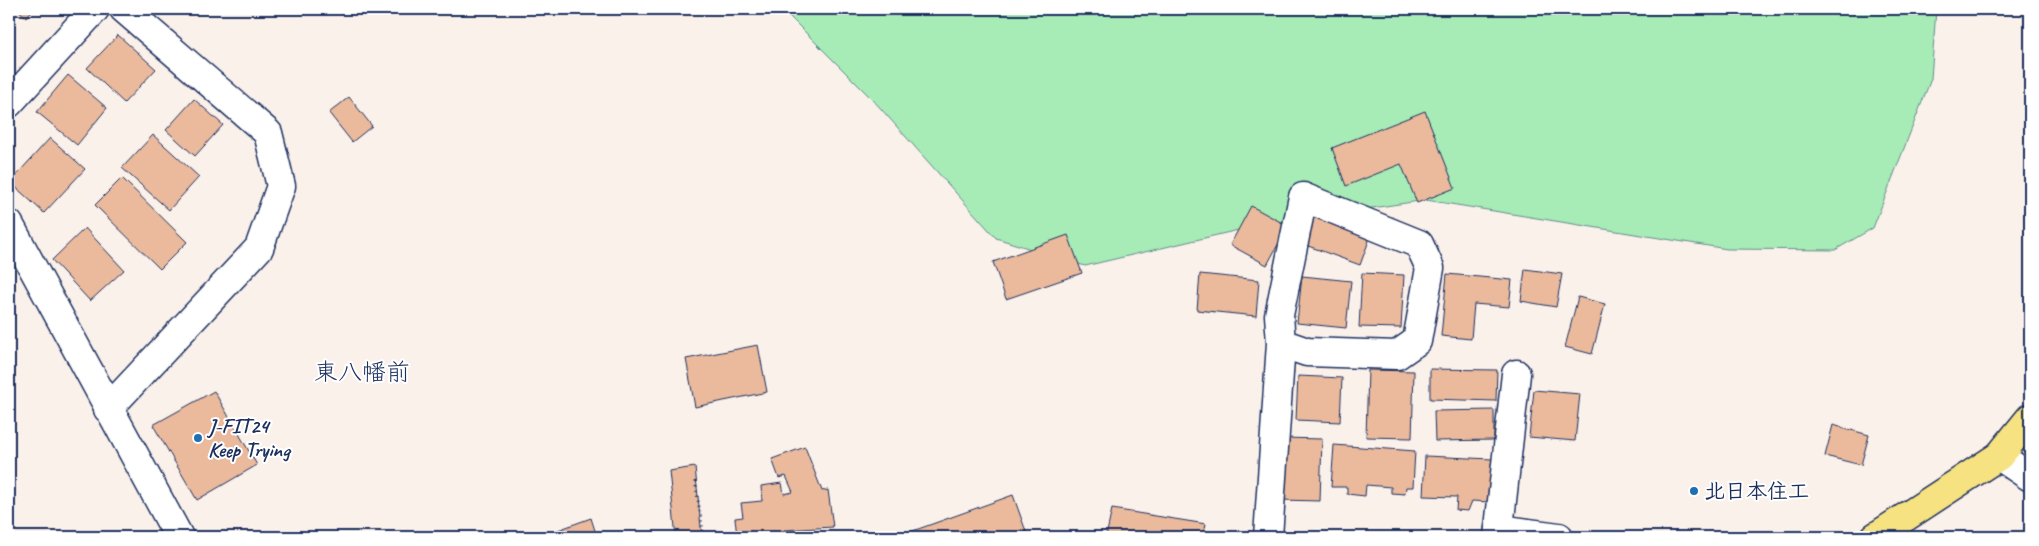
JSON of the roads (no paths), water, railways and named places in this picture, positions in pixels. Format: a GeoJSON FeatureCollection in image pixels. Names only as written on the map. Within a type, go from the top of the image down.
{"type":"FeatureCollection","features":[{"type":"Feature","properties":{"kind":"highway"},"geometry":{"type":"LineString","coordinates":[[1875,537],[1999,456],[2030,418]]}},
{"type":"Feature","properties":{"kind":"street"},"geometry":{"type":"LineString","coordinates":[[9,103],[95,9]]}},
{"type":"Feature","properties":{"kind":"street"},"geometry":{"type":"LineString","coordinates":[[108,409],[259,248],[282,186],[268,133],[124,9]]}},
{"type":"Feature","properties":{"kind":"street"},"geometry":{"type":"LineString","coordinates":[[1268,537],[1281,343],[1279,315],[1303,197],[1419,244],[1430,268],[1417,341],[1396,355],[1307,352],[1281,343]]}},
{"type":"Feature","properties":{"kind":"street"},"geometry":{"type":"LineString","coordinates":[[9,224],[179,537]]}},
{"type":"Feature","properties":{"kind":"street"},"geometry":{"type":"LineString","coordinates":[[1516,374],[1499,533],[1558,537]]}},
{"type":"Feature","properties":{"kind":"street"},"geometry":{"type":"LineString","coordinates":[[1999,456],[2030,477]]}},
{"type":"Feature","properties":{"kind":"place","name":"J-FIT24 Keep Trying"},"geometry":{"type":"Point","coordinates":[198,438]}},
{"type":"Feature","properties":{"kind":"place","name":"北日本住工"},"geometry":{"type":"Point","coordinates":[1694,491]}},
{"type":"Feature","properties":{"kind":"district","name":"東八幡前"},"geometry":{"type":"Point","coordinates":[362,372]}}]}
